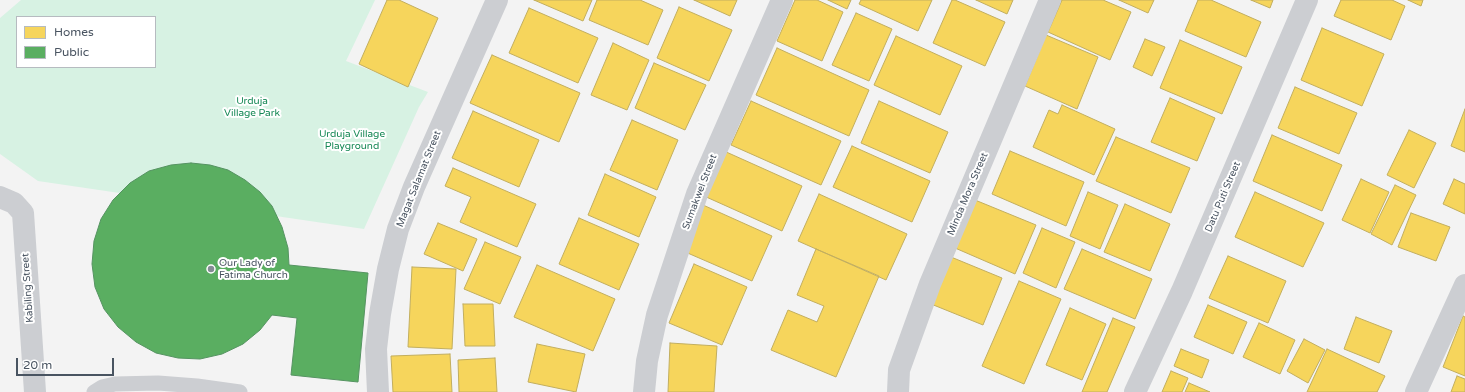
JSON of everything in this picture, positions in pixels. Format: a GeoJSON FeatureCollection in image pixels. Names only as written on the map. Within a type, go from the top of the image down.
{"type":"FeatureCollection","features":[{"type":"Feature","properties":{"kind":"street","name":"Magat Salamat Street"},"geometry":{"type":"LineString","coordinates":[[378,392],[376,350],[380,314],[388,269],[398,229],[414,188],[497,0]]}},
{"type":"Feature","properties":{"kind":"street","name":"Sumakwel Street"},"geometry":{"type":"LineString","coordinates":[[644,392],[647,361],[657,315],[697,194],[782,0]]}},
{"type":"Feature","properties":{"kind":"street","name":"Minda Mora Street"},"geometry":{"type":"LineString","coordinates":[[898,392],[899,370],[930,284],[1050,0]]}},
{"type":"Feature","properties":{"kind":"street","name":"Datu Puti Street"},"geometry":{"type":"LineString","coordinates":[[1135,392],[1182,291],[1307,0]]}},
{"type":"Feature","properties":{"kind":"street","name":"Kabiling Street"},"geometry":{"type":"LineString","coordinates":[[0,197],[14,203],[23,213],[35,392]]}},
{"type":"Feature","properties":{"kind":"street"},"geometry":{"type":"LineString","coordinates":[[1416,392],[1465,285]]}},
{"type":"Feature","properties":{"kind":"lane"},"geometry":{"type":"LineString","coordinates":[[94,392],[102,387],[115,384],[158,383],[197,386],[240,392]]}},
{"type":"Feature","properties":{"kind":"green space","name":"Urduja Village Park"},"geometry":{"type":"Polygon","coordinates":[[[21,0],[375,0],[346,61],[428,92],[419,107],[364,229],[38,181],[0,154],[0,18],[21,0]]]}},
{"type":"Feature","properties":{"kind":"building: Homes"},"geometry":{"type":"Polygon","coordinates":[[[387,0],[399,0],[438,18],[408,87],[359,64],[387,0]]]}},
{"type":"Feature","properties":{"kind":"building: Homes"},"geometry":{"type":"Polygon","coordinates":[[[534,0],[592,0],[583,21],[534,0]]]}},
{"type":"Feature","properties":{"kind":"building: Homes"},"geometry":{"type":"Polygon","coordinates":[[[597,0],[640,0],[663,10],[648,45],[589,20],[597,0]]]}},
{"type":"Feature","properties":{"kind":"building: Homes"},"geometry":{"type":"Polygon","coordinates":[[[694,0],[737,0],[730,16],[694,0]]]}},
{"type":"Feature","properties":{"kind":"building: Homes"},"geometry":{"type":"Polygon","coordinates":[[[795,0],[817,0],[843,12],[822,61],[777,41],[795,0]]]}},
{"type":"Feature","properties":{"kind":"building: Homes"},"geometry":{"type":"Polygon","coordinates":[[[828,0],[851,0],[847,9],[828,0]]]}},
{"type":"Feature","properties":{"kind":"building: Homes"},"geometry":{"type":"Polygon","coordinates":[[[861,0],[932,0],[918,31],[859,4],[861,0]]]}},
{"type":"Feature","properties":{"kind":"building: Homes"},"geometry":{"type":"Polygon","coordinates":[[[952,0],[1005,22],[985,66],[933,43],[952,0]]]}},
{"type":"Feature","properties":{"kind":"building: Homes"},"geometry":{"type":"Polygon","coordinates":[[[976,0],[1013,0],[1007,14],[976,0]]]}},
{"type":"Feature","properties":{"kind":"building: Homes"},"geometry":{"type":"Polygon","coordinates":[[[1062,0],[1103,0],[1131,12],[1110,60],[1048,32],[1062,0]]]}},
{"type":"Feature","properties":{"kind":"building: Homes"},"geometry":{"type":"Polygon","coordinates":[[[1119,0],[1154,0],[1148,13],[1119,0]]]}},
{"type":"Feature","properties":{"kind":"building: Homes"},"geometry":{"type":"Polygon","coordinates":[[[1198,0],[1211,0],[1261,22],[1246,57],[1185,31],[1198,0]]]}},
{"type":"Feature","properties":{"kind":"building: Homes"},"geometry":{"type":"Polygon","coordinates":[[[1251,0],[1273,0],[1270,8],[1251,0]]]}},
{"type":"Feature","properties":{"kind":"building: Homes"},"geometry":{"type":"Polygon","coordinates":[[[1341,0],[1392,0],[1405,6],[1391,40],[1334,16],[1341,0]]]}},
{"type":"Feature","properties":{"kind":"building: Homes"},"geometry":{"type":"Polygon","coordinates":[[[1408,0],[1423,0],[1421,6],[1408,0]]]}},
{"type":"Feature","properties":{"kind":"building: Homes"},"geometry":{"type":"Polygon","coordinates":[[[679,7],[732,30],[709,81],[657,58],[679,7]]]}},
{"type":"Feature","properties":{"kind":"building: Homes"},"geometry":{"type":"Polygon","coordinates":[[[529,8],[598,38],[578,83],[509,53],[529,8]]]}},
{"type":"Feature","properties":{"kind":"building: Homes"},"geometry":{"type":"Polygon","coordinates":[[[856,13],[892,29],[869,81],[832,65],[856,13]]]}},
{"type":"Feature","properties":{"kind":"building: Homes"},"geometry":{"type":"Polygon","coordinates":[[[1322,28],[1384,54],[1362,106],[1301,80],[1322,28]]]}},
{"type":"Feature","properties":{"kind":"building: Homes"},"geometry":{"type":"Polygon","coordinates":[[[1046,35],[1098,57],[1077,109],[1025,86],[1046,35]]]}},
{"type":"Feature","properties":{"kind":"building: Homes"},"geometry":{"type":"Polygon","coordinates":[[[896,36],[962,66],[940,115],[874,85],[896,36]]]}},
{"type":"Feature","properties":{"kind":"building: Homes"},"geometry":{"type":"Polygon","coordinates":[[[1145,39],[1165,47],[1152,76],[1133,67],[1145,39]]]}},
{"type":"Feature","properties":{"kind":"building: Homes"},"geometry":{"type":"Polygon","coordinates":[[[1180,40],[1242,67],[1222,114],[1160,88],[1180,40]]]}},
{"type":"Feature","properties":{"kind":"building: Homes"},"geometry":{"type":"Polygon","coordinates":[[[613,43],[649,60],[627,110],[591,95],[613,43]]]}},
{"type":"Feature","properties":{"kind":"building: Homes"},"geometry":{"type":"Polygon","coordinates":[[[777,48],[869,90],[849,136],[756,95],[777,48]]]}},
{"type":"Feature","properties":{"kind":"building: Homes"},"geometry":{"type":"Polygon","coordinates":[[[492,55],[580,93],[559,142],[470,103],[492,55]]]}},
{"type":"Feature","properties":{"kind":"building: Homes"},"geometry":{"type":"Polygon","coordinates":[[[654,63],[706,85],[685,130],[635,108],[654,63]]]}},
{"type":"Feature","properties":{"kind":"building: Homes"},"geometry":{"type":"Polygon","coordinates":[[[1295,87],[1357,113],[1339,154],[1278,128],[1295,87]]]}},
{"type":"Feature","properties":{"kind":"building: Homes"},"geometry":{"type":"Polygon","coordinates":[[[1170,98],[1215,118],[1197,161],[1151,142],[1170,98]]]}},
{"type":"Feature","properties":{"kind":"building: Homes"},"geometry":{"type":"Polygon","coordinates":[[[751,101],[841,141],[821,185],[731,145],[751,101]]]}},
{"type":"Feature","properties":{"kind":"building: Homes"},"geometry":{"type":"Polygon","coordinates":[[[879,101],[948,132],[930,173],[861,143],[879,101]]]}},
{"type":"Feature","properties":{"kind":"building: Homes"},"geometry":{"type":"Polygon","coordinates":[[[1062,105],[1115,129],[1094,175],[1033,147],[1049,110],[1058,114],[1062,105]]]}},
{"type":"Feature","properties":{"kind":"building: Homes"},"geometry":{"type":"Polygon","coordinates":[[[1465,109],[1465,152],[1451,146],[1465,109]]]}},
{"type":"Feature","properties":{"kind":"building: Homes"},"geometry":{"type":"Polygon","coordinates":[[[473,111],[539,140],[519,187],[452,158],[473,111]]]}},
{"type":"Feature","properties":{"kind":"building: Homes"},"geometry":{"type":"Polygon","coordinates":[[[632,120],[678,140],[657,190],[610,170],[632,120]]]}},
{"type":"Feature","properties":{"kind":"building: Homes"},"geometry":{"type":"Polygon","coordinates":[[[1409,130],[1436,143],[1414,188],[1387,175],[1409,130]]]}},
{"type":"Feature","properties":{"kind":"building: Homes"},"geometry":{"type":"Polygon","coordinates":[[[1272,135],[1342,165],[1322,211],[1253,181],[1272,135]]]}},
{"type":"Feature","properties":{"kind":"building: Homes"},"geometry":{"type":"Polygon","coordinates":[[[1116,137],[1190,168],[1171,213],[1096,181],[1116,137]]]}},
{"type":"Feature","properties":{"kind":"building: Homes"},"geometry":{"type":"Polygon","coordinates":[[[852,146],[930,181],[912,222],[833,187],[852,146]]]}},
{"type":"Feature","properties":{"kind":"building: Homes"},"geometry":{"type":"Polygon","coordinates":[[[724,151],[802,186],[782,231],[704,196],[724,151]]]}},
{"type":"Feature","properties":{"kind":"building: Homes"},"geometry":{"type":"Polygon","coordinates":[[[1010,151],[1084,182],[1066,226],[992,194],[1010,151]]]}},
{"type":"Feature","properties":{"kind":"building: Homes"},"geometry":{"type":"Polygon","coordinates":[[[453,168],[536,204],[517,247],[460,222],[471,197],[445,186],[453,168]]]}},
{"type":"Feature","properties":{"kind":"building: Homes"},"geometry":{"type":"Polygon","coordinates":[[[605,174],[656,197],[639,237],[588,215],[605,174]]]}},
{"type":"Feature","properties":{"kind":"building: Homes"},"geometry":{"type":"Polygon","coordinates":[[[1361,179],[1389,192],[1370,233],[1342,220],[1361,179]]]}},
{"type":"Feature","properties":{"kind":"building: Homes"},"geometry":{"type":"Polygon","coordinates":[[[1454,179],[1465,184],[1465,214],[1443,204],[1454,179]]]}},
{"type":"Feature","properties":{"kind":"building: Homes"},"geometry":{"type":"Polygon","coordinates":[[[1395,185],[1416,195],[1392,245],[1371,234],[1395,185]]]}},
{"type":"Feature","properties":{"kind":"building: Homes"},"geometry":{"type":"Polygon","coordinates":[[[1088,192],[1118,205],[1100,249],[1070,236],[1088,192]]]}},
{"type":"Feature","properties":{"kind":"building: Homes"},"geometry":{"type":"Polygon","coordinates":[[[1255,192],[1324,223],[1303,267],[1235,237],[1255,192]]]}},
{"type":"Feature","properties":{"kind":"building: Homes"},"geometry":{"type":"Polygon","coordinates":[[[819,194],[907,234],[886,280],[798,241],[819,194]]]}},
{"type":"Feature","properties":{"kind":"building: Homes"},"geometry":{"type":"Polygon","coordinates":[[[975,200],[1036,225],[1015,274],[955,248],[975,200]]]}},
{"type":"Feature","properties":{"kind":"building: Homes"},"geometry":{"type":"Polygon","coordinates":[[[1125,204],[1170,224],[1150,271],[1104,252],[1125,204]]]}},
{"type":"Feature","properties":{"kind":"building: Homes"},"geometry":{"type":"Polygon","coordinates":[[[703,205],[772,236],[752,281],[683,251],[703,205]]]}},
{"type":"Feature","properties":{"kind":"building: Homes"},"geometry":{"type":"Polygon","coordinates":[[[1411,213],[1450,227],[1436,261],[1398,247],[1411,213]]]}},
{"type":"Feature","properties":{"kind":"building: Homes"},"geometry":{"type":"Polygon","coordinates":[[[579,218],[639,244],[619,290],[559,264],[579,218]]]}},
{"type":"Feature","properties":{"kind":"building: Homes"},"geometry":{"type":"Polygon","coordinates":[[[438,223],[477,239],[463,271],[424,254],[438,223]]]}},
{"type":"Feature","properties":{"kind":"building: Homes"},"geometry":{"type":"Polygon","coordinates":[[[1042,228],[1075,242],[1056,288],[1023,273],[1042,228]]]}},
{"type":"Feature","properties":{"kind":"building: Homes"},"geometry":{"type":"Polygon","coordinates":[[[485,242],[521,257],[500,304],[464,289],[485,242]]]}},
{"type":"Feature","properties":{"kind":"building: Homes"},"geometry":{"type":"Polygon","coordinates":[[[816,249],[879,276],[836,377],[771,350],[788,310],[817,322],[824,306],[797,295],[816,249]]]}},
{"type":"Feature","properties":{"kind":"building: Homes"},"geometry":{"type":"Polygon","coordinates":[[[1082,249],[1152,279],[1135,319],[1064,289],[1082,249]]]}},
{"type":"Feature","properties":{"kind":"building: Homes"},"geometry":{"type":"Polygon","coordinates":[[[1228,256],[1286,281],[1268,323],[1209,298],[1228,256]]]}},
{"type":"Feature","properties":{"kind":"building: Homes"},"geometry":{"type":"Polygon","coordinates":[[[951,257],[1002,278],[983,325],[931,304],[951,257]]]}},
{"type":"Feature","properties":{"kind":"building: Homes"},"geometry":{"type":"Polygon","coordinates":[[[694,264],[747,287],[722,345],[669,323],[694,264]]]}},
{"type":"Feature","properties":{"kind":"building: Homes"},"geometry":{"type":"Polygon","coordinates":[[[537,265],[615,299],[593,351],[514,317],[537,265]]]}},
{"type":"Feature","properties":{"kind":"building: Homes"},"geometry":{"type":"Polygon","coordinates":[[[412,267],[456,269],[452,349],[408,347],[412,267]]]}},
{"type":"Feature","properties":{"kind":"building: Homes"},"geometry":{"type":"Polygon","coordinates":[[[1019,281],[1061,299],[1024,384],[982,366],[1019,281]]]}},
{"type":"Feature","properties":{"kind":"building: Homes"},"geometry":{"type":"Polygon","coordinates":[[[463,304],[493,304],[495,346],[465,346],[463,304]]]}},
{"type":"Feature","properties":{"kind":"building: Homes"},"geometry":{"type":"Polygon","coordinates":[[[1208,305],[1247,322],[1233,354],[1194,337],[1208,305]]]}},
{"type":"Feature","properties":{"kind":"building: Homes"},"geometry":{"type":"Polygon","coordinates":[[[1070,308],[1106,324],[1082,380],[1046,365],[1070,308]]]}},
{"type":"Feature","properties":{"kind":"building: Homes"},"geometry":{"type":"Polygon","coordinates":[[[1463,316],[1465,317],[1465,376],[1443,367],[1463,316]]]}},
{"type":"Feature","properties":{"kind":"building: Homes"},"geometry":{"type":"Polygon","coordinates":[[[1356,317],[1392,331],[1379,363],[1344,349],[1356,317]]]}},
{"type":"Feature","properties":{"kind":"building: Homes"},"geometry":{"type":"Polygon","coordinates":[[[1113,318],[1135,327],[1107,392],[1082,392],[1113,318]]]}},
{"type":"Feature","properties":{"kind":"building: Homes"},"geometry":{"type":"Polygon","coordinates":[[[1259,323],[1295,340],[1280,374],[1243,357],[1259,323]]]}},
{"type":"Feature","properties":{"kind":"building: Homes"},"geometry":{"type":"Polygon","coordinates":[[[1304,339],[1325,350],[1308,383],[1287,371],[1304,339]]]}},
{"type":"Feature","properties":{"kind":"building: Homes"},"geometry":{"type":"Polygon","coordinates":[[[670,343],[717,346],[714,392],[668,392],[670,343]]]}},
{"type":"Feature","properties":{"kind":"building: Homes"},"geometry":{"type":"Polygon","coordinates":[[[537,344],[585,354],[576,392],[528,382],[537,344]]]}},
{"type":"Feature","properties":{"kind":"building: Homes"},"geometry":{"type":"Polygon","coordinates":[[[1181,349],[1209,360],[1202,378],[1174,366],[1181,349]]]}},
{"type":"Feature","properties":{"kind":"building: Homes"},"geometry":{"type":"Polygon","coordinates":[[[1327,349],[1385,376],[1377,392],[1307,392],[1327,349]]]}},
{"type":"Feature","properties":{"kind":"building: Homes"},"geometry":{"type":"Polygon","coordinates":[[[450,354],[452,392],[393,392],[391,356],[450,354]]]}},
{"type":"Feature","properties":{"kind":"building: Homes"},"geometry":{"type":"Polygon","coordinates":[[[495,358],[497,392],[459,392],[458,360],[495,358]]]}},
{"type":"Feature","properties":{"kind":"building: Homes"},"geometry":{"type":"Polygon","coordinates":[[[1171,371],[1188,378],[1182,392],[1162,392],[1171,371]]]}},
{"type":"Feature","properties":{"kind":"building: Homes"},"geometry":{"type":"Polygon","coordinates":[[[1457,376],[1465,379],[1465,392],[1451,392],[1457,376]]]}},
{"type":"Feature","properties":{"kind":"building: Homes"},"geometry":{"type":"Polygon","coordinates":[[[1189,383],[1210,392],[1185,392],[1189,383]]]}},
{"type":"Feature","properties":{"kind":"building: Public","name":"Our Lady of Fatima Church"},"geometry":{"type":"Polygon","coordinates":[[[191,163],[210,165],[228,170],[245,180],[260,192],[272,206],[282,227],[288,248],[289,265],[368,273],[358,382],[291,375],[297,318],[272,315],[260,330],[243,344],[222,354],[200,359],[178,358],[156,353],[136,342],[118,327],[104,309],[95,287],[92,264],[94,241],[101,219],[113,200],[130,183],[149,171],[171,165],[191,163]]]}},
{"type":"Feature","properties":{"kind":"place","name":"Our Lady of Fatima Church"},"geometry":{"type":"Point","coordinates":[211,269]}},
{"type":"Feature","properties":{"kind":"park label","name":"Urduja Village Playground"},"geometry":{"type":"Point","coordinates":[352,140]}}]}
